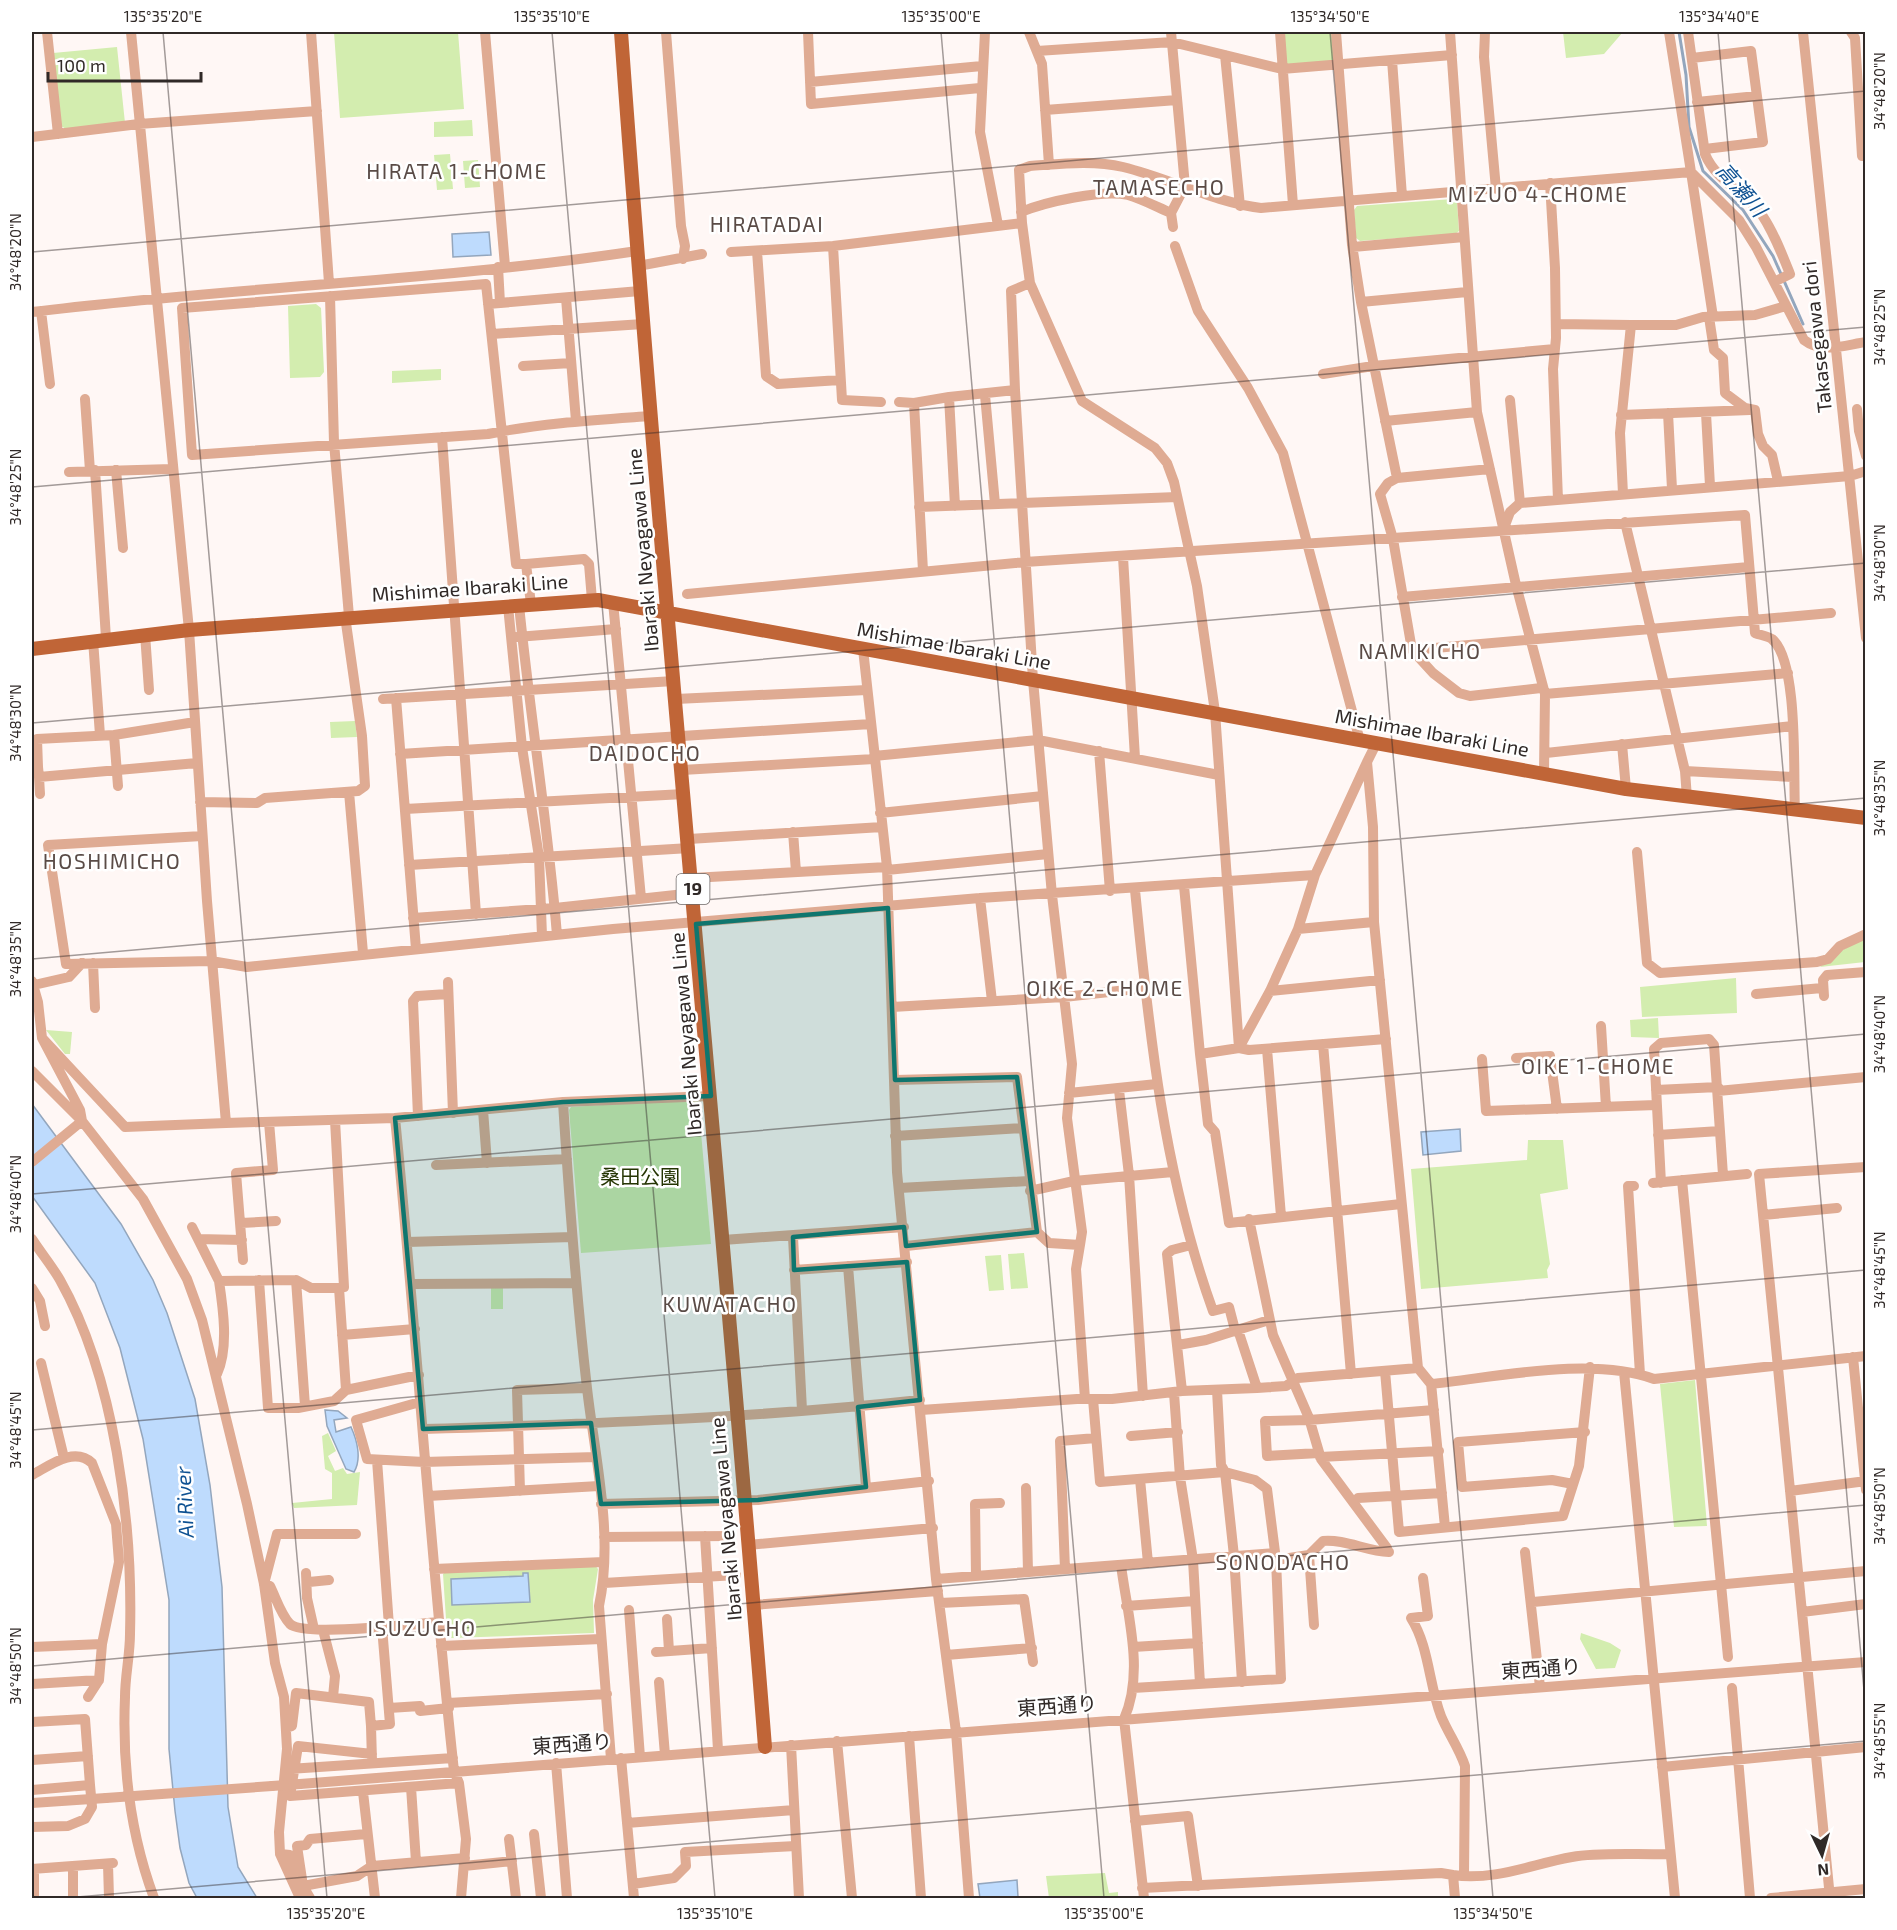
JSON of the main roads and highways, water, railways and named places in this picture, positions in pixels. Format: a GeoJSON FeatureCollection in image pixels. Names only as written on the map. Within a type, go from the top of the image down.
{"type":"FeatureCollection","features":[{"type":"Feature","properties":{"kind":"main road","name":"Ibaraki Neyagawa Line"},"geometry":{"type":"LineString","coordinates":[[621,32],[640,291],[694,893],[765,1747]]}},
{"type":"Feature","properties":{"kind":"main road","name":"Mishimae Ibaraki Line"},"geometry":{"type":"LineString","coordinates":[[32,649],[145,634],[347,616],[592,600],[668,612],[1626,789],[1866,818]]}},
{"type":"Feature","properties":{"kind":"water"},"geometry":{"type":"Polygon","coordinates":[[[489,232],[491,255],[453,257],[452,234],[489,232]]]}},
{"type":"Feature","properties":{"kind":"water","name":"Ai River"},"geometry":{"type":"Polygon","coordinates":[[[32,1104],[121,1224],[153,1280],[167,1313],[195,1399],[210,1485],[222,1587],[228,1807],[238,1867],[257,1898],[197,1898],[189,1883],[180,1848],[169,1749],[169,1600],[143,1439],[120,1348],[95,1283],[32,1196],[32,1104]]]}},
{"type":"Feature","properties":{"kind":"water"},"geometry":{"type":"Polygon","coordinates":[[[1460,1129],[1461,1151],[1423,1155],[1421,1132],[1460,1129]]]}},
{"type":"Feature","properties":{"kind":"water"},"geometry":{"type":"Polygon","coordinates":[[[325,1410],[338,1411],[347,1418],[334,1420],[336,1432],[351,1427],[353,1432],[358,1455],[354,1472],[346,1469],[327,1426],[325,1410]]]}},
{"type":"Feature","properties":{"kind":"water"},"geometry":{"type":"Polygon","coordinates":[[[523,1573],[528,1573],[530,1602],[452,1605],[451,1579],[523,1576],[523,1573]]]}},
{"type":"Feature","properties":{"kind":"water"},"geometry":{"type":"Polygon","coordinates":[[[1017,1880],[1018,1897],[980,1898],[978,1884],[1017,1880]]]}},
{"type":"Feature","properties":{"kind":"waterway","name":"高瀬川"},"geometry":{"type":"LineString","coordinates":[[1679,32],[1686,75],[1689,127],[1703,171],[1743,210],[1773,256],[1803,324]]}},
{"type":"Feature","properties":{"kind":"district","name":"HIRATA 1-CHOME"},"geometry":{"type":"Point","coordinates":[457,172]}},
{"type":"Feature","properties":{"kind":"district","name":"TAMASECHO"},"geometry":{"type":"Point","coordinates":[1159,188]}},
{"type":"Feature","properties":{"kind":"district","name":"MIZUO 4-CHOME"},"geometry":{"type":"Point","coordinates":[1538,195]}},
{"type":"Feature","properties":{"kind":"district","name":"HIRATADAI"},"geometry":{"type":"Point","coordinates":[767,225]}},
{"type":"Feature","properties":{"kind":"district","name":"NAMIKICHO"},"geometry":{"type":"Point","coordinates":[1420,652]}},
{"type":"Feature","properties":{"kind":"district","name":"DAIDOCHO"},"geometry":{"type":"Point","coordinates":[645,754]}},
{"type":"Feature","properties":{"kind":"district","name":"HOSHIMICHO"},"geometry":{"type":"Point","coordinates":[112,862]}},
{"type":"Feature","properties":{"kind":"district","name":"OIKE 2-CHOME"},"geometry":{"type":"Point","coordinates":[1105,989]}},
{"type":"Feature","properties":{"kind":"district","name":"OIKE 1-CHOME"},"geometry":{"type":"Point","coordinates":[1598,1067]}},
{"type":"Feature","properties":{"kind":"district","name":"KUWATACHO"},"geometry":{"type":"Point","coordinates":[730,1305]}},
{"type":"Feature","properties":{"kind":"district","name":"SONODACHO"},"geometry":{"type":"Point","coordinates":[1283,1563]}},
{"type":"Feature","properties":{"kind":"district","name":"ISUZUCHO"},"geometry":{"type":"Point","coordinates":[422,1629]}},
{"type":"Feature","properties":{"kind":"park label","name":"桑田公園"},"geometry":{"type":"Point","coordinates":[640,1177]}}]}
